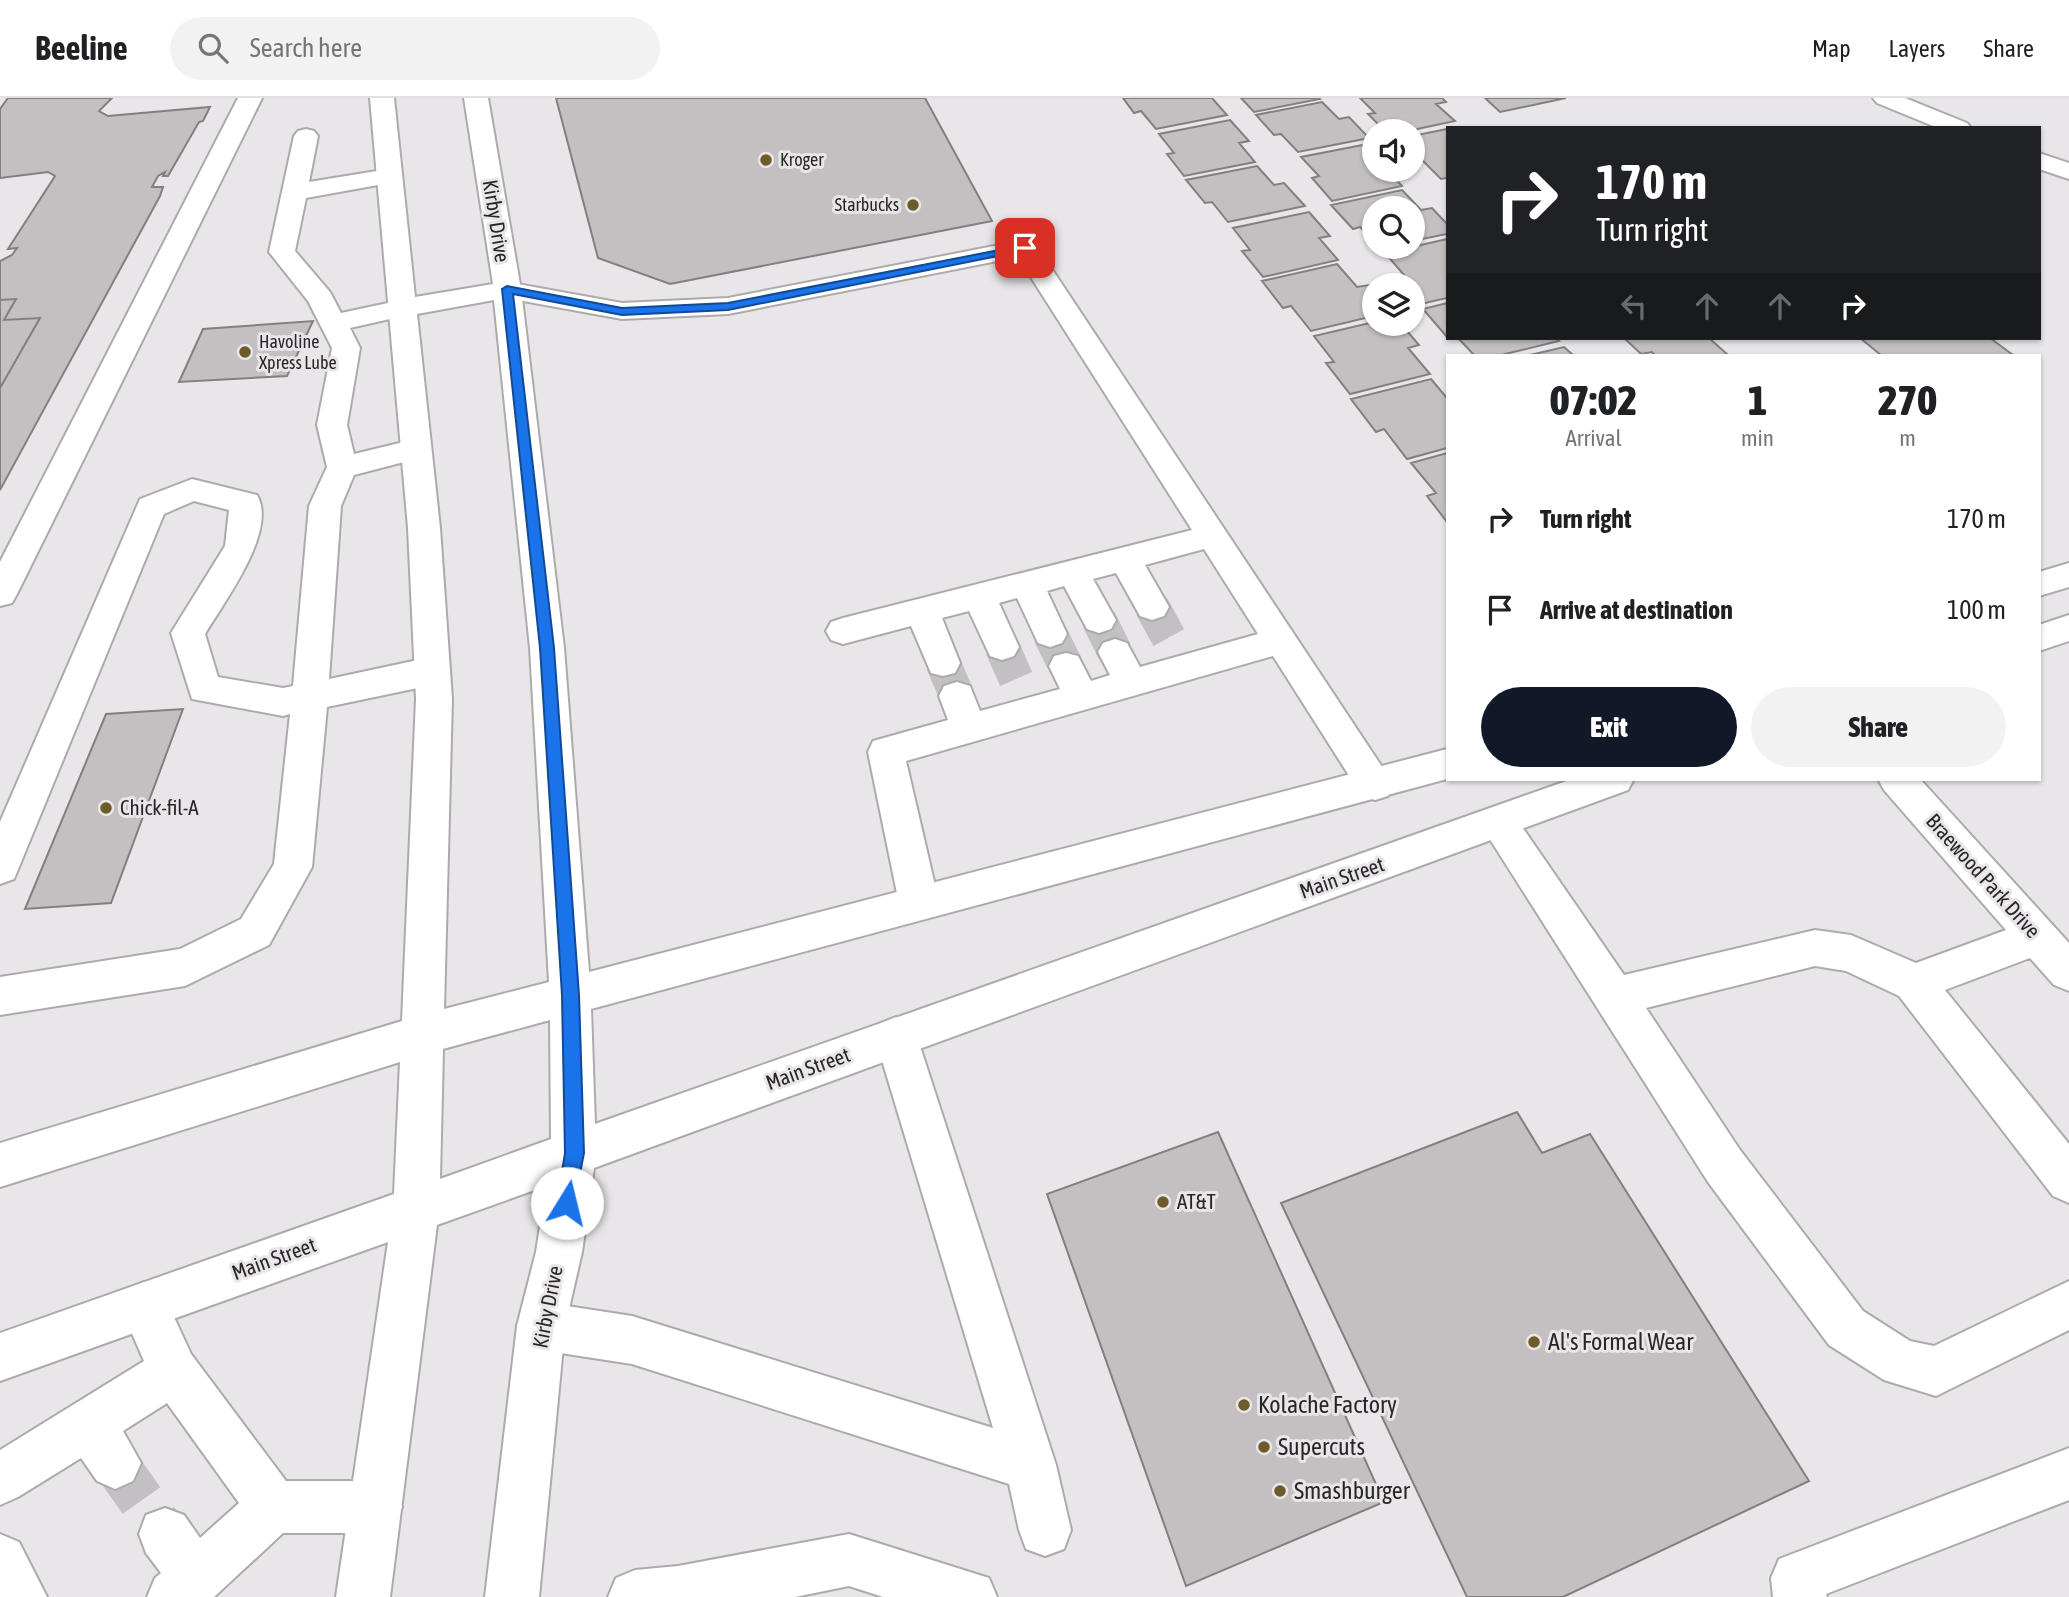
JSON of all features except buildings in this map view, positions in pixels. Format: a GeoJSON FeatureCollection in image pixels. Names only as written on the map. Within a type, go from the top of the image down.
{"type":"FeatureCollection","features":[{"type":"Feature","properties":{"kind":"main road"},"geometry":{"type":"LineString","coordinates":[[0,594],[250,98]]}},
{"type":"Feature","properties":{"kind":"main road"},"geometry":{"type":"LineString","coordinates":[[363,1597],[416,1210],[434,699],[424,528],[382,98]]}},
{"type":"Feature","properties":{"kind":"main road","name":"Kirby Drive"},"geometry":{"type":"LineString","coordinates":[[476,98],[507,289],[547,648],[570,995],[574,1153],[559,1252],[541,1326],[512,1597]]}},
{"type":"Feature","properties":{"kind":"main road"},"geometry":{"type":"LineString","coordinates":[[1885,98],[1954,126]]}},
{"type":"Feature","properties":{"kind":"main road"},"geometry":{"type":"LineString","coordinates":[[0,996],[185,967],[256,932],[293,867],[325,506],[342,467],[332,425],[346,348],[320,298],[282,252],[306,136]]}},
{"type":"Feature","properties":{"kind":"main road"},"geometry":{"type":"LineString","coordinates":[[2041,161],[2069,173]]}},
{"type":"Feature","properties":{"kind":"main road"},"geometry":{"type":"LineString","coordinates":[[295,191],[389,176]]}},
{"type":"Feature","properties":{"kind":"main road"},"geometry":{"type":"LineString","coordinates":[[333,323],[507,289],[622,311],[728,306],[1025,248],[1375,785]]}},
{"type":"Feature","properties":{"kind":"main road"},"geometry":{"type":"LineString","coordinates":[[342,467],[416,449]]}},
{"type":"Feature","properties":{"kind":"main road"},"geometry":{"type":"LineString","coordinates":[[0,867],[151,507],[192,490],[246,503],[241,547],[188,633],[204,690],[283,702],[432,671]]}},
{"type":"Feature","properties":{"kind":"main road"},"geometry":{"type":"LineString","coordinates":[[843,631],[1212,536]]}},
{"type":"Feature","properties":{"kind":"main road"},"geometry":{"type":"LineString","coordinates":[[1125,559],[1152,607]]}},
{"type":"Feature","properties":{"kind":"main road"},"geometry":{"type":"LineString","coordinates":[[1073,572],[1099,620]]}},
{"type":"Feature","properties":{"kind":"main road"},"geometry":{"type":"LineString","coordinates":[[2041,583],[2069,575]]}},
{"type":"Feature","properties":{"kind":"main road"},"geometry":{"type":"LineString","coordinates":[[1027,584],[1050,634]]}},
{"type":"Feature","properties":{"kind":"main road"},"geometry":{"type":"LineString","coordinates":[[979,596],[1002,647]]}},
{"type":"Feature","properties":{"kind":"main road"},"geometry":{"type":"LineString","coordinates":[[922,611],[943,663]]}},
{"type":"Feature","properties":{"kind":"main road"},"geometry":{"type":"LineString","coordinates":[[2041,637],[2069,628]]}},
{"type":"Feature","properties":{"kind":"main road"},"geometry":{"type":"LineString","coordinates":[[919,903],[886,752],[963,712],[1073,681],[1131,683],[1178,654],[1281,641]]}},
{"type":"Feature","properties":{"kind":"main road"},"geometry":{"type":"LineString","coordinates":[[1115,652],[1131,683]]}},
{"type":"Feature","properties":{"kind":"main road"},"geometry":{"type":"LineString","coordinates":[[0,1164],[421,1035],[1446,764]]}},
{"type":"Feature","properties":{"kind":"main road","name":"Main Street"},"geometry":{"type":"LineString","coordinates":[[0,1357],[1610,781]]}},
{"type":"Feature","properties":{"kind":"main road","name":"Braewood Park Drive"},"geometry":{"type":"LineString","coordinates":[[1898,781],[2069,972]]}},
{"type":"Feature","properties":{"kind":"main road"},"geometry":{"type":"LineString","coordinates":[[1499,822],[1724,1166],[1846,1328],[1901,1363],[1936,1371],[2069,1306]]}},
{"type":"Feature","properties":{"kind":"main road"},"geometry":{"type":"LineString","coordinates":[[1914,983],[2037,937]]}},
{"type":"Feature","properties":{"kind":"main road"},"geometry":{"type":"LineString","coordinates":[[1615,996],[1815,948],[1851,953],[1914,983],[2069,1180]]}},
{"type":"Feature","properties":{"kind":"main road"},"geometry":{"type":"LineString","coordinates":[[897,1037],[1030,1465],[1045,1530]]}},
{"type":"Feature","properties":{"kind":"main road"},"geometry":{"type":"LineString","coordinates":[[144,1306],[174,1371],[273,1507]]}},
{"type":"Feature","properties":{"kind":"main road"},"geometry":{"type":"LineString","coordinates":[[541,1326],[632,1340],[1030,1465]]}},
{"type":"Feature","properties":{"kind":"main road"},"geometry":{"type":"LineString","coordinates":[[0,1479],[102,1443],[174,1371]]}},
{"type":"Feature","properties":{"kind":"main road"},"geometry":{"type":"LineString","coordinates":[[1800,1597],[1798,1578],[2069,1474]]}},
{"type":"Feature","properties":{"kind":"main road"},"geometry":{"type":"LineString","coordinates":[[165,1534],[185,1587],[273,1507],[376,1507]]}},
{"type":"Feature","properties":{"kind":"main road"},"geometry":{"type":"LineString","coordinates":[[664,1596],[849,1560],[970,1597]]}},
{"type":"Feature","properties":{"kind":"main road"},"geometry":{"type":"LineString","coordinates":[[0,1561],[20,1597]]}},
{"type":"Feature","properties":{"kind":"tunnel"},"geometry":{"type":"LineString","coordinates":[[1152,607],[1170,640]]}},
{"type":"Feature","properties":{"kind":"tunnel"},"geometry":{"type":"LineString","coordinates":[[1099,620],[1115,652]]}},
{"type":"Feature","properties":{"kind":"tunnel"},"geometry":{"type":"LineString","coordinates":[[1050,634],[1066,666]]}},
{"type":"Feature","properties":{"kind":"tunnel"},"geometry":{"type":"LineString","coordinates":[[1002,647],[1017,681]]}},
{"type":"Feature","properties":{"kind":"tunnel"},"geometry":{"type":"LineString","coordinates":[[943,663],[957,696]]}},
{"type":"Feature","properties":{"kind":"tunnel"},"geometry":{"type":"LineString","coordinates":[[115,1463],[165,1534]]}},
{"type":"Feature","properties":{"kind":"place","name":"Kroger"},"geometry":{"type":"Point","coordinates":[766,160]}},
{"type":"Feature","properties":{"kind":"place","name":"Starbucks"},"geometry":{"type":"Point","coordinates":[913,205]}},
{"type":"Feature","properties":{"kind":"place","name":"Havoline Xpress Lube"},"geometry":{"type":"Point","coordinates":[245,352]}},
{"type":"Feature","properties":{"kind":"place","name":"Chick-fil-A"},"geometry":{"type":"Point","coordinates":[106,808]}},
{"type":"Feature","properties":{"kind":"place","name":"AT&T"},"geometry":{"type":"Point","coordinates":[1163,1202]}},
{"type":"Feature","properties":{"kind":"place","name":"Al's Formal Wear"},"geometry":{"type":"Point","coordinates":[1534,1342]}},
{"type":"Feature","properties":{"kind":"place","name":"Kolache Factory"},"geometry":{"type":"Point","coordinates":[1244,1405]}},
{"type":"Feature","properties":{"kind":"place","name":"Supercuts"},"geometry":{"type":"Point","coordinates":[1264,1447]}},
{"type":"Feature","properties":{"kind":"place","name":"Smashburger"},"geometry":{"type":"Point","coordinates":[1280,1491]}},
{"type":"Feature","properties":{"kind":"route"},"geometry":{"type":"LineString","coordinates":[[567,1203],[574,1153],[570,995],[547,648],[507,289],[622,311],[728,306],[1025,248]]}}]}
